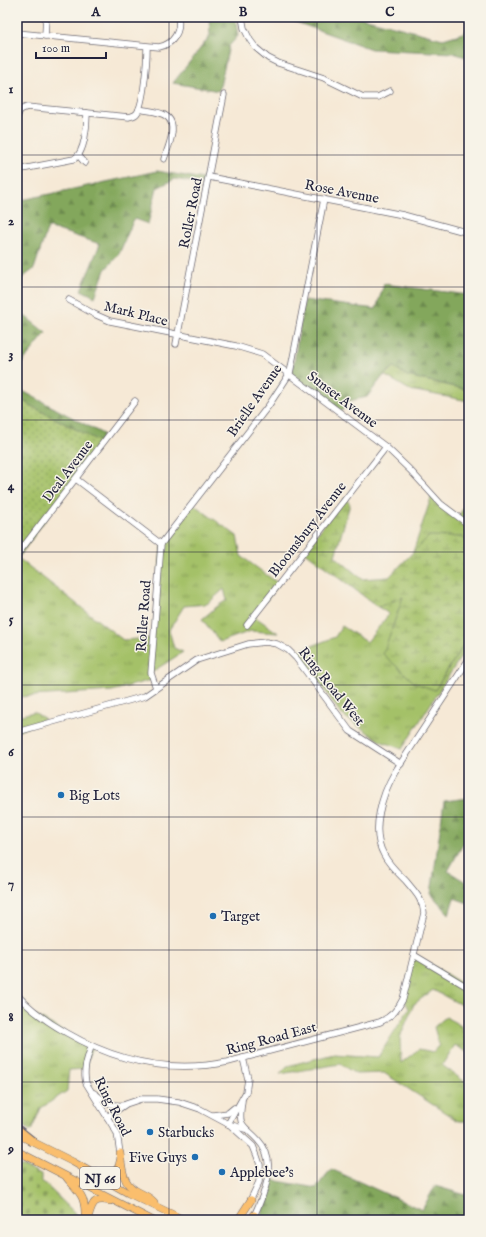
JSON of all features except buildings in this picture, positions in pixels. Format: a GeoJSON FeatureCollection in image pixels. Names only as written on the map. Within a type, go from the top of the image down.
{"type":"FeatureCollection","features":[{"type":"Feature","properties":{"kind":"highway"},"geometry":{"type":"LineString","coordinates":[[17,1129],[32,1142]]}},
{"type":"Feature","properties":{"kind":"main road","name":"NJ 66"},"geometry":{"type":"LineString","coordinates":[[17,1134],[73,1162],[128,1193],[184,1220]]}},
{"type":"Feature","properties":{"kind":"main road","name":"NJ 66"},"geometry":{"type":"LineString","coordinates":[[17,1151],[152,1220]]}},
{"type":"Feature","properties":{"kind":"main road"},"geometry":{"type":"LineString","coordinates":[[73,1162],[102,1174],[109,1174],[118,1168],[120,1153]]}},
{"type":"Feature","properties":{"kind":"main road"},"geometry":{"type":"LineString","coordinates":[[120,1153],[124,1175],[129,1187],[152,1199],[162,1209]]}},
{"type":"Feature","properties":{"kind":"main road"},"geometry":{"type":"LineString","coordinates":[[66,1176],[81,1195],[86,1207],[86,1220]]}},
{"type":"Feature","properties":{"kind":"main road"},"geometry":{"type":"LineString","coordinates":[[86,1220],[91,1206],[97,1200],[102,1199],[121,1204]]}},
{"type":"Feature","properties":{"kind":"main road"},"geometry":{"type":"LineString","coordinates":[[239,1220],[251,1200]]}},
{"type":"Feature","properties":{"kind":"street"},"geometry":{"type":"LineString","coordinates":[[45,36],[46,17]]}},
{"type":"Feature","properties":{"kind":"street"},"geometry":{"type":"LineString","coordinates":[[17,33],[159,47],[167,45],[178,31],[178,17]]}},
{"type":"Feature","properties":{"kind":"street"},"geometry":{"type":"LineString","coordinates":[[242,17],[244,28],[250,40],[256,48],[268,58],[278,63],[324,78],[363,97],[378,97],[390,92]]}},
{"type":"Feature","properties":{"kind":"street"},"geometry":{"type":"LineString","coordinates":[[17,117],[20,110],[27,106],[129,117],[135,115],[139,109],[144,83],[147,47]]}},
{"type":"Feature","properties":{"kind":"street","name":"Roller Road"},"geometry":{"type":"LineString","coordinates":[[176,344],[224,95]]}},
{"type":"Feature","properties":{"kind":"street"},"geometry":{"type":"LineString","coordinates":[[139,109],[166,115],[172,121],[173,129],[164,159]]}},
{"type":"Feature","properties":{"kind":"street"},"geometry":{"type":"LineString","coordinates":[[17,170],[74,159],[79,156],[82,151],[88,113]]}},
{"type":"Feature","properties":{"kind":"street"},"geometry":{"type":"LineString","coordinates":[[79,156],[85,163]]}},
{"type":"Feature","properties":{"kind":"street","name":"Rose Avenue"},"geometry":{"type":"LineString","coordinates":[[209,177],[403,215],[469,233]]}},
{"type":"Feature","properties":{"kind":"street","name":"Brielle Avenue"},"geometry":{"type":"LineString","coordinates":[[161,544],[269,405],[290,374],[324,200]]}},
{"type":"Feature","properties":{"kind":"street","name":"Mark Place"},"geometry":{"type":"LineString","coordinates":[[69,300],[110,321],[178,335]]}},
{"type":"Feature","properties":{"kind":"street","name":"Sunset Avenue"},"geometry":{"type":"LineString","coordinates":[[178,335],[257,351],[268,357],[386,447],[410,470],[441,504],[469,525]]}},
{"type":"Feature","properties":{"kind":"street","name":"Deal Avenue"},"geometry":{"type":"LineString","coordinates":[[17,555],[135,401]]}},
{"type":"Feature","properties":{"kind":"street","name":"Bloomsbury Avenue"},"geometry":{"type":"LineString","coordinates":[[247,625],[386,447]]}},
{"type":"Feature","properties":{"kind":"street"},"geometry":{"type":"LineString","coordinates":[[76,478],[161,544]]}},
{"type":"Feature","properties":{"kind":"street","name":"Roller Road"},"geometry":{"type":"LineString","coordinates":[[156,688],[151,673],[161,544]]}},
{"type":"Feature","properties":{"kind":"street","name":"Ring Road West"},"geometry":{"type":"LineString","coordinates":[[17,732],[145,696],[197,660],[257,643],[266,642],[277,644],[288,650],[296,658],[350,730],[401,764]]}},
{"type":"Feature","properties":{"kind":"street","name":"Ring Road East"},"geometry":{"type":"LineString","coordinates":[[91,1046],[128,1060],[165,1066],[205,1066],[243,1058],[378,1022],[388,1018],[397,1009],[403,999],[414,956],[423,919],[423,907],[417,894],[385,857],[379,838],[379,817],[388,784],[469,659]]}},
{"type":"Feature","properties":{"kind":"street"},"geometry":{"type":"LineString","coordinates":[[414,956],[469,988]]}},
{"type":"Feature","properties":{"kind":"street"},"geometry":{"type":"LineString","coordinates":[[17,995],[40,1016],[91,1046]]}},
{"type":"Feature","properties":{"kind":"street","name":"Ring Road"},"geometry":{"type":"LineString","coordinates":[[91,1046],[84,1071],[86,1083],[117,1133],[120,1153]]}},
{"type":"Feature","properties":{"kind":"street"},"geometry":{"type":"LineString","coordinates":[[228,1124],[246,1092],[248,1078],[243,1058]]}},
{"type":"Feature","properties":{"kind":"street"},"geometry":{"type":"LineString","coordinates":[[91,1091],[108,1104],[119,1106],[141,1099],[157,1099],[179,1102],[213,1115],[228,1124],[252,1146],[260,1165],[259,1178],[251,1200]]}},
{"type":"Feature","properties":{"kind":"street"},"geometry":{"type":"LineString","coordinates":[[213,1115],[228,1113],[242,1101]]}},
{"type":"Feature","properties":{"kind":"street"},"geometry":{"type":"LineString","coordinates":[[242,1101],[240,1122],[245,1129],[259,1141],[267,1153],[269,1164],[267,1184],[253,1218]]}},
{"type":"Feature","properties":{"kind":"street"},"geometry":{"type":"LineString","coordinates":[[107,1117],[126,1104]]}},
{"type":"Feature","properties":{"kind":"street"},"geometry":{"type":"LineString","coordinates":[[228,1124],[245,1129]]}},
{"type":"Feature","properties":{"kind":"green space"},"geometry":{"type":"Polygon","coordinates":[[[209,17],[235,17],[238,36],[229,46],[219,91],[173,83],[210,36],[209,17]]]}},
{"type":"Feature","properties":{"kind":"green space"},"geometry":{"type":"Polygon","coordinates":[[[282,17],[359,17],[443,39],[463,33],[469,27],[469,58],[453,53],[371,49],[282,17]]]}},
{"type":"Feature","properties":{"kind":"green space"},"geometry":{"type":"Polygon","coordinates":[[[157,171],[203,179],[201,184],[175,179],[157,188],[148,224],[134,219],[119,254],[105,270],[95,297],[81,290],[100,244],[48,227],[34,269],[17,282],[17,201],[157,171]]]}},
{"type":"Feature","properties":{"kind":"green space"},"geometry":{"type":"Polygon","coordinates":[[[384,284],[469,295],[469,390],[407,376],[394,367],[384,375],[367,397],[349,401],[341,412],[292,375],[304,300],[376,309],[384,284]]]}},
{"type":"Feature","properties":{"kind":"green space"},"geometry":{"type":"Polygon","coordinates":[[[17,304],[21,313],[46,333],[17,369],[17,304]]]}},
{"type":"Feature","properties":{"kind":"green space"},"geometry":{"type":"Polygon","coordinates":[[[394,366],[407,376],[469,390],[469,401],[410,390],[384,375],[394,366]]]}},
{"type":"Feature","properties":{"kind":"green space"},"geometry":{"type":"Polygon","coordinates":[[[17,388],[103,434],[100,442],[31,406],[17,397],[17,388]]]}},
{"type":"Feature","properties":{"kind":"green space"},"geometry":{"type":"Polygon","coordinates":[[[17,397],[31,406],[100,442],[17,560],[17,397]]]}},
{"type":"Feature","properties":{"kind":"green space"},"geometry":{"type":"Polygon","coordinates":[[[432,495],[458,517],[466,504],[469,505],[469,542],[461,537],[413,552],[432,495]]]}},
{"type":"Feature","properties":{"kind":"green space"},"geometry":{"type":"Polygon","coordinates":[[[345,498],[350,504],[335,556],[362,579],[389,577],[429,536],[462,537],[469,542],[469,636],[435,690],[415,683],[383,654],[403,597],[378,607],[304,551],[345,498]]]}},
{"type":"Feature","properties":{"kind":"green space"},"geometry":{"type":"Polygon","coordinates":[[[193,504],[237,536],[241,556],[279,584],[254,616],[278,633],[251,631],[220,642],[202,619],[227,600],[224,589],[207,604],[184,606],[169,630],[174,648],[183,652],[152,672],[151,680],[112,691],[17,697],[18,558],[123,640],[153,638],[161,549],[193,504]]]}},
{"type":"Feature","properties":{"kind":"green space"},"geometry":{"type":"Polygon","coordinates":[[[403,596],[435,690],[469,636],[469,644],[402,749],[380,741],[341,714],[299,651],[335,637],[342,626],[367,642],[389,614],[378,607],[403,596]]]}},
{"type":"Feature","properties":{"kind":"green space"},"geometry":{"type":"Polygon","coordinates":[[[34,712],[45,719],[17,732],[17,716],[34,712]]]}},
{"type":"Feature","properties":{"kind":"green space"},"geometry":{"type":"Polygon","coordinates":[[[469,798],[469,838],[466,839],[448,871],[469,884],[468,903],[454,898],[449,914],[431,894],[444,801],[469,798]]]}},
{"type":"Feature","properties":{"kind":"green space"},"geometry":{"type":"Polygon","coordinates":[[[414,954],[469,988],[469,1009],[433,990],[414,1004],[400,1037],[401,1063],[419,1049],[433,1052],[439,1045],[434,1027],[446,1017],[461,1026],[469,1053],[455,1045],[442,1065],[469,1085],[469,1121],[458,1121],[384,1073],[356,1074],[340,1064],[280,1074],[287,1066],[334,1054],[378,1057],[409,1009],[403,997],[414,954]]]}},
{"type":"Feature","properties":{"kind":"green space"},"geometry":{"type":"Polygon","coordinates":[[[17,1005],[92,1047],[84,1069],[69,1070],[67,1091],[41,1108],[31,1131],[23,1126],[17,1119],[17,1005]]]}},
{"type":"Feature","properties":{"kind":"green space"},"geometry":{"type":"Polygon","coordinates":[[[17,1163],[41,1175],[41,1180],[79,1217],[79,1220],[17,1220],[17,1163]]]}},
{"type":"Feature","properties":{"kind":"green space"},"geometry":{"type":"Polygon","coordinates":[[[331,1169],[422,1210],[435,1186],[469,1196],[469,1220],[259,1220],[273,1180],[316,1188],[331,1169]]]}},
{"type":"Feature","properties":{"kind":"place","name":"Big Lots"},"geometry":{"type":"Point","coordinates":[61,795]}},
{"type":"Feature","properties":{"kind":"place","name":"Target"},"geometry":{"type":"Point","coordinates":[213,916]}},
{"type":"Feature","properties":{"kind":"place","name":"Starbucks"},"geometry":{"type":"Point","coordinates":[150,1132]}},
{"type":"Feature","properties":{"kind":"place","name":"Five Guys"},"geometry":{"type":"Point","coordinates":[195,1157]}},
{"type":"Feature","properties":{"kind":"place","name":"Applebee's"},"geometry":{"type":"Point","coordinates":[222,1172]}}]}
